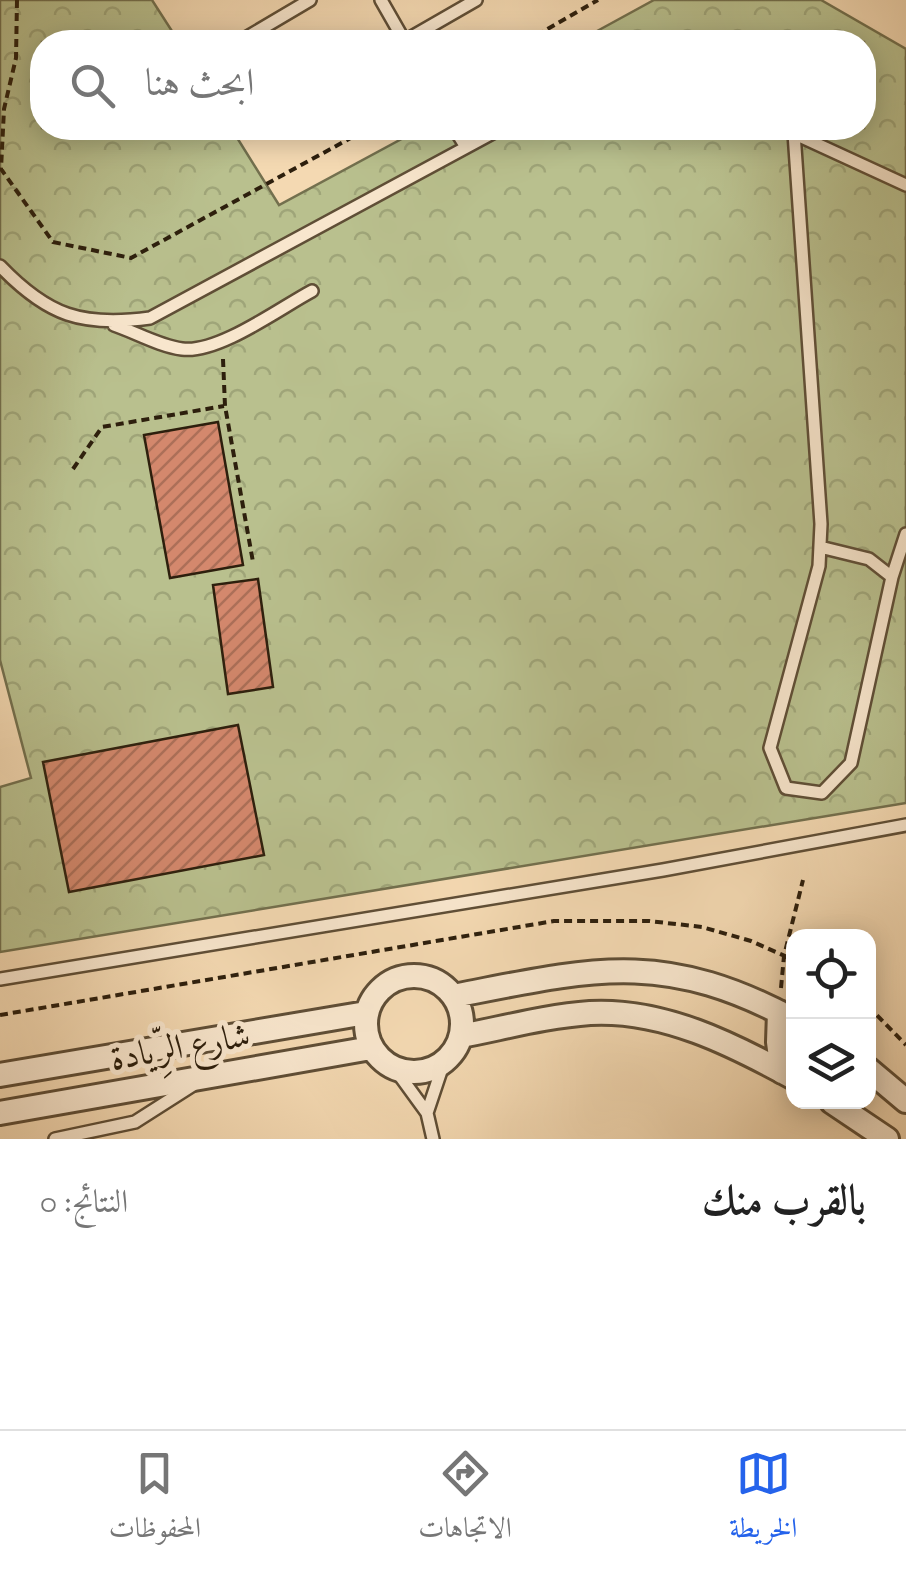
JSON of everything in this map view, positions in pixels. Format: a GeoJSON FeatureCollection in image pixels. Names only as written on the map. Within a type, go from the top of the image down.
{"type":"FeatureCollection","features":[{"type":"Feature","properties":{"kind":"street"},"geometry":{"type":"LineString","coordinates":[[454,996],[574,972],[648,971],[695,979],[786,1016],[778,1042],[786,1068]]}},
{"type":"Feature","properties":{"kind":"street"},"geometry":{"type":"LineString","coordinates":[[398,978],[435,980],[454,996],[462,1015],[461,1036],[444,1062],[420,1072],[395,1069],[372,1048],[366,1031],[366,1013],[378,991],[398,978]]}},
{"type":"Feature","properties":{"kind":"street","name":"شارع الرِّيادة"},"geometry":{"type":"LineString","coordinates":[[0,1075],[366,1013]]}},
{"type":"Feature","properties":{"kind":"street"},"geometry":{"type":"LineString","coordinates":[[461,1036],[566,1016],[619,1014],[688,1028],[786,1074]]}},
{"type":"Feature","properties":{"kind":"street","name":"شارع الرِّيادة"},"geometry":{"type":"LineString","coordinates":[[0,1113],[372,1048]]}},
{"type":"Feature","properties":{"kind":"street"},"geometry":{"type":"LineString","coordinates":[[876,1076],[906,1102]]}},
{"type":"Feature","properties":{"kind":"street"},"geometry":{"type":"LineString","coordinates":[[842,1109],[887,1139]]}},
{"type":"Feature","properties":{"kind":"lane"},"geometry":{"type":"LineString","coordinates":[[259,30],[310,0]]}},
{"type":"Feature","properties":{"kind":"lane"},"geometry":{"type":"LineString","coordinates":[[381,0],[397,30]]}},
{"type":"Feature","properties":{"kind":"lane"},"geometry":{"type":"LineString","coordinates":[[425,30],[476,0]]}},
{"type":"Feature","properties":{"kind":"lane"},"geometry":{"type":"LineString","coordinates":[[462,140],[466,146]]}},
{"type":"Feature","properties":{"kind":"lane"},"geometry":{"type":"LineString","coordinates":[[110,323],[150,318],[478,140]]}},
{"type":"Feature","properties":{"kind":"lane"},"geometry":{"type":"LineString","coordinates":[[789,140],[820,547],[819,566],[770,748],[786,788],[822,793],[851,763],[892,577],[906,534]]}},
{"type":"Feature","properties":{"kind":"lane"},"geometry":{"type":"LineString","coordinates":[[809,140],[906,185]]}},
{"type":"Feature","properties":{"kind":"lane"},"geometry":{"type":"LineString","coordinates":[[0,266],[17,284],[72,318],[110,323],[180,349],[222,340],[312,290]]}},
{"type":"Feature","properties":{"kind":"lane"},"geometry":{"type":"LineString","coordinates":[[820,547],[869,559],[892,577]]}},
{"type":"Feature","properties":{"kind":"lane"},"geometry":{"type":"LineString","coordinates":[[0,979],[906,825]]}},
{"type":"Feature","properties":{"kind":"lane"},"geometry":{"type":"LineString","coordinates":[[427,1113],[444,1062]]}},
{"type":"Feature","properties":{"kind":"lane"},"geometry":{"type":"LineString","coordinates":[[395,1069],[427,1113],[432,1139]]}},
{"type":"Feature","properties":{"kind":"lane"},"geometry":{"type":"LineString","coordinates":[[55,1139],[135,1122],[203,1078]]}},
{"type":"Feature","properties":{"kind":"path"},"geometry":{"type":"LineString","coordinates":[[17,0],[16,58],[4,109],[1,169],[53,242],[131,258],[347,140]]}},
{"type":"Feature","properties":{"kind":"path"},"geometry":{"type":"LineString","coordinates":[[547,30],[598,0]]}},
{"type":"Feature","properties":{"kind":"path"},"geometry":{"type":"LineString","coordinates":[[222,340],[225,406],[253,562]]}},
{"type":"Feature","properties":{"kind":"path"},"geometry":{"type":"LineString","coordinates":[[73,469],[102,427],[225,406]]}},
{"type":"Feature","properties":{"kind":"path"},"geometry":{"type":"LineString","coordinates":[[786,1016],[784,956],[803,880]]}},
{"type":"Feature","properties":{"kind":"path"},"geometry":{"type":"LineString","coordinates":[[0,1015],[554,921],[649,921],[702,927],[751,941],[784,956]]}},
{"type":"Feature","properties":{"kind":"path"},"geometry":{"type":"LineString","coordinates":[[876,1014],[906,1045]]}},
{"type":"Feature","properties":{"kind":"green space"},"geometry":{"type":"Polygon","coordinates":[[[0,0],[152,0],[171,30],[30,30],[30,140],[238,140],[279,205],[400,140],[876,140],[876,32],[906,49],[906,803],[0,952],[0,787],[31,778],[0,660],[0,0]]]}},
{"type":"Feature","properties":{"kind":"green space"},"geometry":{"type":"Polygon","coordinates":[[[654,0],[821,0],[873,30],[599,30],[654,0]]]}},
{"type":"Feature","properties":{"kind":"building"},"geometry":{"type":"Polygon","coordinates":[[[218,422],[243,565],[170,578],[144,435],[218,422]]]}},
{"type":"Feature","properties":{"kind":"building"},"geometry":{"type":"Polygon","coordinates":[[[258,579],[273,687],[228,694],[213,585],[258,579]]]}},
{"type":"Feature","properties":{"kind":"building"},"geometry":{"type":"Polygon","coordinates":[[[238,725],[264,855],[69,892],[43,762],[238,725]]]}}]}
